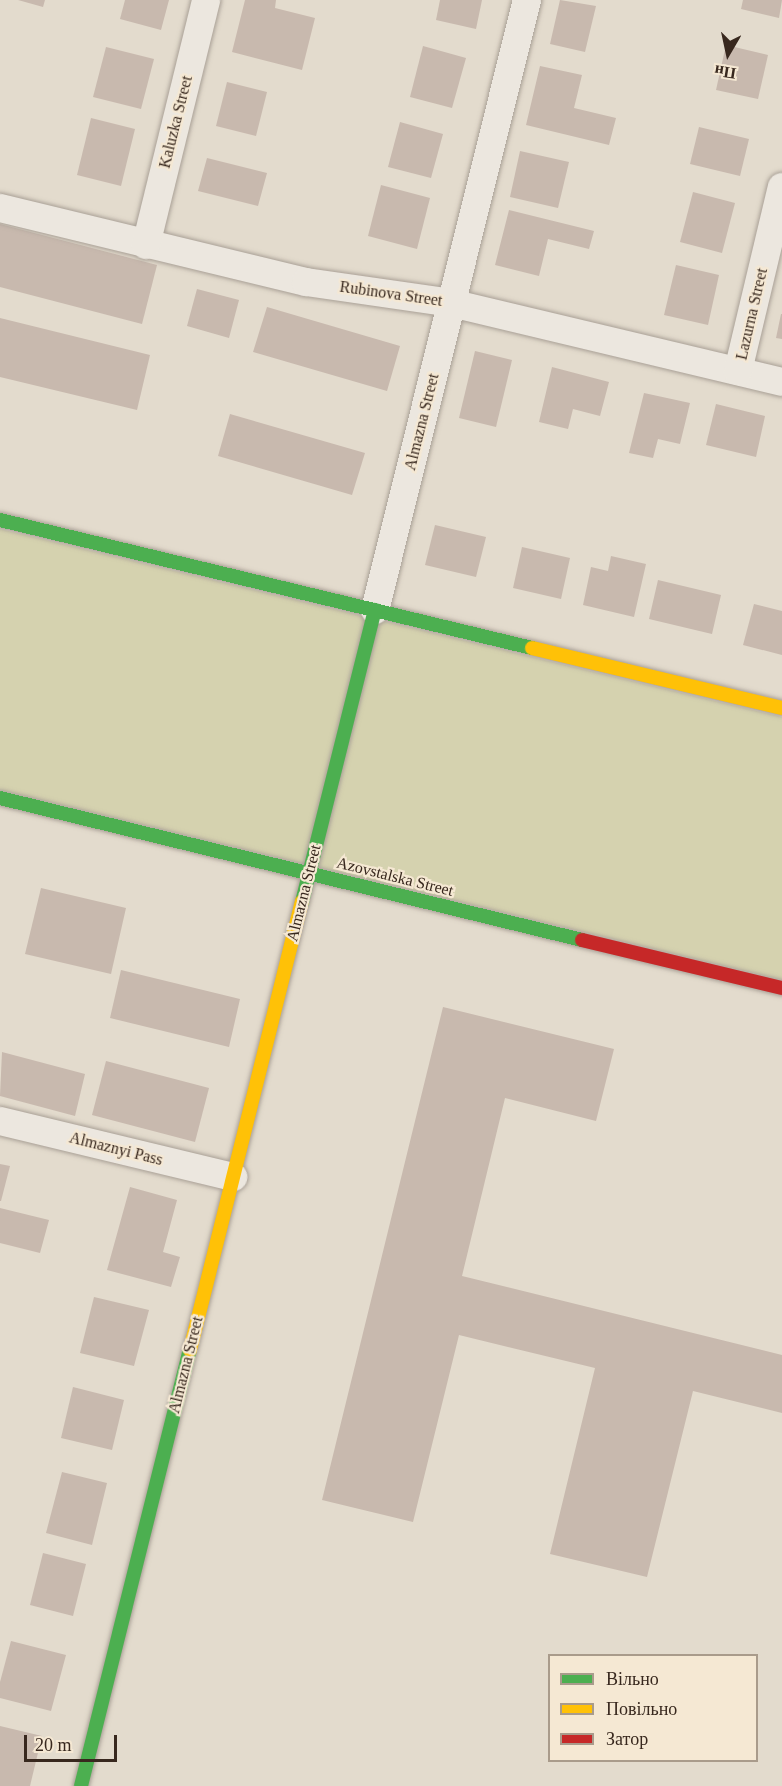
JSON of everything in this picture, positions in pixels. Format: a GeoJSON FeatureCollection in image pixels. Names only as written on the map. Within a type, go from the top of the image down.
{"type":"FeatureCollection","features":[{"type":"Feature","properties":{"kind":"street","name":"Kaluzka Street"},"geometry":{"type":"LineString","coordinates":[[146,245],[206,0]]}},
{"type":"Feature","properties":{"kind":"street","name":"Almazna Street"},"geometry":{"type":"LineString","coordinates":[[81,1786],[527,0]]}},
{"type":"Feature","properties":{"kind":"street","name":"Lazurna Street"},"geometry":{"type":"LineString","coordinates":[[738,371],[782,187]]}},
{"type":"Feature","properties":{"kind":"street","name":"Rubinova Street"},"geometry":{"type":"LineString","coordinates":[[0,208],[306,282],[451,303],[782,382]]}},
{"type":"Feature","properties":{"kind":"street"},"geometry":{"type":"LineString","coordinates":[[0,520],[782,708]]}},
{"type":"Feature","properties":{"kind":"street","name":"Azovstalska Street"},"geometry":{"type":"LineString","coordinates":[[0,798],[782,988]]}},
{"type":"Feature","properties":{"kind":"street","name":"Almaznyi Pass"},"geometry":{"type":"LineString","coordinates":[[0,1121],[233,1177]]}},
{"type":"Feature","properties":{"kind":"shaded area"},"geometry":{"type":"Polygon","coordinates":[[[0,529],[782,717],[782,980],[0,790],[0,529]]]}},
{"type":"Feature","properties":{"kind":"building"},"geometry":{"type":"Polygon","coordinates":[[[18,0],[45,0],[43,7],[18,0]]]}},
{"type":"Feature","properties":{"kind":"building"},"geometry":{"type":"Polygon","coordinates":[[[125,0],[169,0],[161,30],[120,19],[125,0]]]}},
{"type":"Feature","properties":{"kind":"building"},"geometry":{"type":"Polygon","coordinates":[[[245,0],[276,0],[275,8],[315,18],[302,70],[232,52],[245,0]]]}},
{"type":"Feature","properties":{"kind":"building"},"geometry":{"type":"Polygon","coordinates":[[[440,0],[482,0],[476,29],[436,20],[440,0]]]}},
{"type":"Feature","properties":{"kind":"building"},"geometry":{"type":"Polygon","coordinates":[[[560,0],[596,6],[585,52],[550,44],[560,0]]]}},
{"type":"Feature","properties":{"kind":"building"},"geometry":{"type":"Polygon","coordinates":[[[743,0],[782,0],[779,18],[741,9],[743,0]]]}},
{"type":"Feature","properties":{"kind":"building"},"geometry":{"type":"Polygon","coordinates":[[[726,45],[768,55],[758,99],[716,90],[726,45]]]}},
{"type":"Feature","properties":{"kind":"building"},"geometry":{"type":"Polygon","coordinates":[[[423,46],[466,58],[452,108],[410,97],[423,46]]]}},
{"type":"Feature","properties":{"kind":"building"},"geometry":{"type":"Polygon","coordinates":[[[106,47],[154,59],[141,109],[93,97],[106,47]]]}},
{"type":"Feature","properties":{"kind":"building"},"geometry":{"type":"Polygon","coordinates":[[[540,66],[582,75],[574,108],[616,118],[609,145],[526,125],[540,66]]]}},
{"type":"Feature","properties":{"kind":"building"},"geometry":{"type":"Polygon","coordinates":[[[227,82],[267,92],[256,136],[216,126],[227,82]]]}},
{"type":"Feature","properties":{"kind":"building"},"geometry":{"type":"Polygon","coordinates":[[[91,118],[135,129],[121,186],[77,175],[91,118]]]}},
{"type":"Feature","properties":{"kind":"building"},"geometry":{"type":"Polygon","coordinates":[[[400,122],[443,134],[431,178],[388,167],[400,122]]]}},
{"type":"Feature","properties":{"kind":"building"},"geometry":{"type":"Polygon","coordinates":[[[699,127],[749,139],[740,176],[690,164],[699,127]]]}},
{"type":"Feature","properties":{"kind":"building"},"geometry":{"type":"Polygon","coordinates":[[[520,151],[569,162],[558,208],[510,197],[520,151]]]}},
{"type":"Feature","properties":{"kind":"building"},"geometry":{"type":"Polygon","coordinates":[[[207,158],[267,173],[258,206],[198,191],[207,158]]]}},
{"type":"Feature","properties":{"kind":"building"},"geometry":{"type":"Polygon","coordinates":[[[381,185],[430,198],[417,249],[368,236],[381,185]]]}},
{"type":"Feature","properties":{"kind":"building"},"geometry":{"type":"Polygon","coordinates":[[[693,192],[735,203],[722,253],[680,242],[693,192]]]}},
{"type":"Feature","properties":{"kind":"building"},"geometry":{"type":"Polygon","coordinates":[[[509,210],[594,231],[589,249],[548,239],[539,276],[495,265],[509,210]]]}},
{"type":"Feature","properties":{"kind":"building"},"geometry":{"type":"Polygon","coordinates":[[[0,224],[157,265],[142,324],[0,287],[0,224]]]}},
{"type":"Feature","properties":{"kind":"building"},"geometry":{"type":"Polygon","coordinates":[[[676,265],[719,275],[708,325],[664,315],[676,265]]]}},
{"type":"Feature","properties":{"kind":"building"},"geometry":{"type":"Polygon","coordinates":[[[197,289],[239,300],[229,338],[187,326],[197,289]]]}},
{"type":"Feature","properties":{"kind":"building"},"geometry":{"type":"Polygon","coordinates":[[[267,307],[400,346],[387,391],[253,352],[267,307]]]}},
{"type":"Feature","properties":{"kind":"building"},"geometry":{"type":"Polygon","coordinates":[[[782,314],[782,339],[776,338],[782,314]]]}},
{"type":"Feature","properties":{"kind":"building"},"geometry":{"type":"Polygon","coordinates":[[[0,318],[150,355],[137,410],[0,377],[0,318]]]}},
{"type":"Feature","properties":{"kind":"building"},"geometry":{"type":"Polygon","coordinates":[[[475,351],[512,360],[496,427],[459,418],[475,351]]]}},
{"type":"Feature","properties":{"kind":"building"},"geometry":{"type":"Polygon","coordinates":[[[552,367],[609,382],[600,416],[573,409],[568,429],[539,422],[552,367]]]}},
{"type":"Feature","properties":{"kind":"building"},"geometry":{"type":"Polygon","coordinates":[[[644,393],[690,403],[680,444],[658,439],[653,458],[629,453],[644,393]]]}},
{"type":"Feature","properties":{"kind":"building"},"geometry":{"type":"Polygon","coordinates":[[[716,404],[765,416],[756,457],[706,445],[716,404]]]}},
{"type":"Feature","properties":{"kind":"building"},"geometry":{"type":"Polygon","coordinates":[[[230,414],[365,453],[352,495],[218,456],[230,414]]]}},
{"type":"Feature","properties":{"kind":"building"},"geometry":{"type":"Polygon","coordinates":[[[435,525],[486,537],[476,577],[425,565],[435,525]]]}},
{"type":"Feature","properties":{"kind":"building"},"geometry":{"type":"Polygon","coordinates":[[[522,547],[570,558],[561,599],[513,588],[522,547]]]}},
{"type":"Feature","properties":{"kind":"building"},"geometry":{"type":"Polygon","coordinates":[[[611,556],[646,564],[634,617],[583,605],[591,567],[608,571],[611,556]]]}},
{"type":"Feature","properties":{"kind":"building"},"geometry":{"type":"Polygon","coordinates":[[[658,580],[721,595],[712,634],[649,619],[658,580]]]}},
{"type":"Feature","properties":{"kind":"building"},"geometry":{"type":"Polygon","coordinates":[[[754,604],[782,611],[782,655],[743,645],[754,604]]]}},
{"type":"Feature","properties":{"kind":"building"},"geometry":{"type":"Polygon","coordinates":[[[41,888],[126,908],[111,974],[25,954],[41,888]]]}},
{"type":"Feature","properties":{"kind":"building"},"geometry":{"type":"Polygon","coordinates":[[[121,970],[240,999],[229,1047],[110,1018],[121,970]]]}},
{"type":"Feature","properties":{"kind":"building"},"geometry":{"type":"Polygon","coordinates":[[[443,1007],[614,1049],[596,1121],[505,1098],[462,1276],[782,1355],[782,1413],[693,1391],[647,1577],[550,1554],[595,1368],[459,1335],[413,1522],[322,1500],[443,1007]]]}},
{"type":"Feature","properties":{"kind":"building"},"geometry":{"type":"Polygon","coordinates":[[[2,1052],[85,1074],[75,1116],[0,1096],[2,1052]]]}},
{"type":"Feature","properties":{"kind":"building"},"geometry":{"type":"Polygon","coordinates":[[[106,1061],[209,1088],[195,1142],[92,1115],[106,1061]]]}},
{"type":"Feature","properties":{"kind":"building"},"geometry":{"type":"Polygon","coordinates":[[[0,1164],[10,1166],[1,1201],[0,1201],[0,1164]]]}},
{"type":"Feature","properties":{"kind":"building"},"geometry":{"type":"Polygon","coordinates":[[[130,1187],[177,1200],[163,1252],[180,1257],[171,1287],[107,1270],[130,1187]]]}},
{"type":"Feature","properties":{"kind":"building"},"geometry":{"type":"Polygon","coordinates":[[[0,1208],[49,1220],[40,1253],[0,1243],[0,1208]]]}},
{"type":"Feature","properties":{"kind":"building"},"geometry":{"type":"Polygon","coordinates":[[[94,1297],[149,1310],[134,1366],[80,1353],[94,1297]]]}},
{"type":"Feature","properties":{"kind":"building"},"geometry":{"type":"Polygon","coordinates":[[[73,1387],[124,1400],[112,1450],[61,1438],[73,1387]]]}},
{"type":"Feature","properties":{"kind":"building"},"geometry":{"type":"Polygon","coordinates":[[[62,1472],[107,1483],[92,1545],[46,1533],[62,1472]]]}},
{"type":"Feature","properties":{"kind":"building"},"geometry":{"type":"Polygon","coordinates":[[[43,1553],[86,1564],[73,1616],[30,1605],[43,1553]]]}},
{"type":"Feature","properties":{"kind":"building"},"geometry":{"type":"Polygon","coordinates":[[[11,1641],[66,1655],[51,1711],[0,1698],[0,1682],[11,1641]]]}},
{"type":"Feature","properties":{"kind":"building"},"geometry":{"type":"Polygon","coordinates":[[[0,1726],[42,1736],[30,1786],[0,1786],[0,1726]]]}},
{"type":"Feature","properties":{"kind":"traffic: fast"},"geometry":{"type":"LineString","coordinates":[[0,520],[532,648]]}},
{"type":"Feature","properties":{"kind":"traffic: fast"},"geometry":{"type":"LineString","coordinates":[[302,902],[375,610]]}},
{"type":"Feature","properties":{"kind":"traffic: fast"},"geometry":{"type":"LineString","coordinates":[[0,798],[582,940]]}},
{"type":"Feature","properties":{"kind":"traffic: fast"},"geometry":{"type":"LineString","coordinates":[[81,1786],[190,1350]]}},
{"type":"Feature","properties":{"kind":"traffic: slow"},"geometry":{"type":"LineString","coordinates":[[532,648],[782,708]]}},
{"type":"Feature","properties":{"kind":"traffic: slow"},"geometry":{"type":"LineString","coordinates":[[190,1350],[302,902]]}},
{"type":"Feature","properties":{"kind":"traffic: jam"},"geometry":{"type":"LineString","coordinates":[[582,940],[782,988]]}}]}
